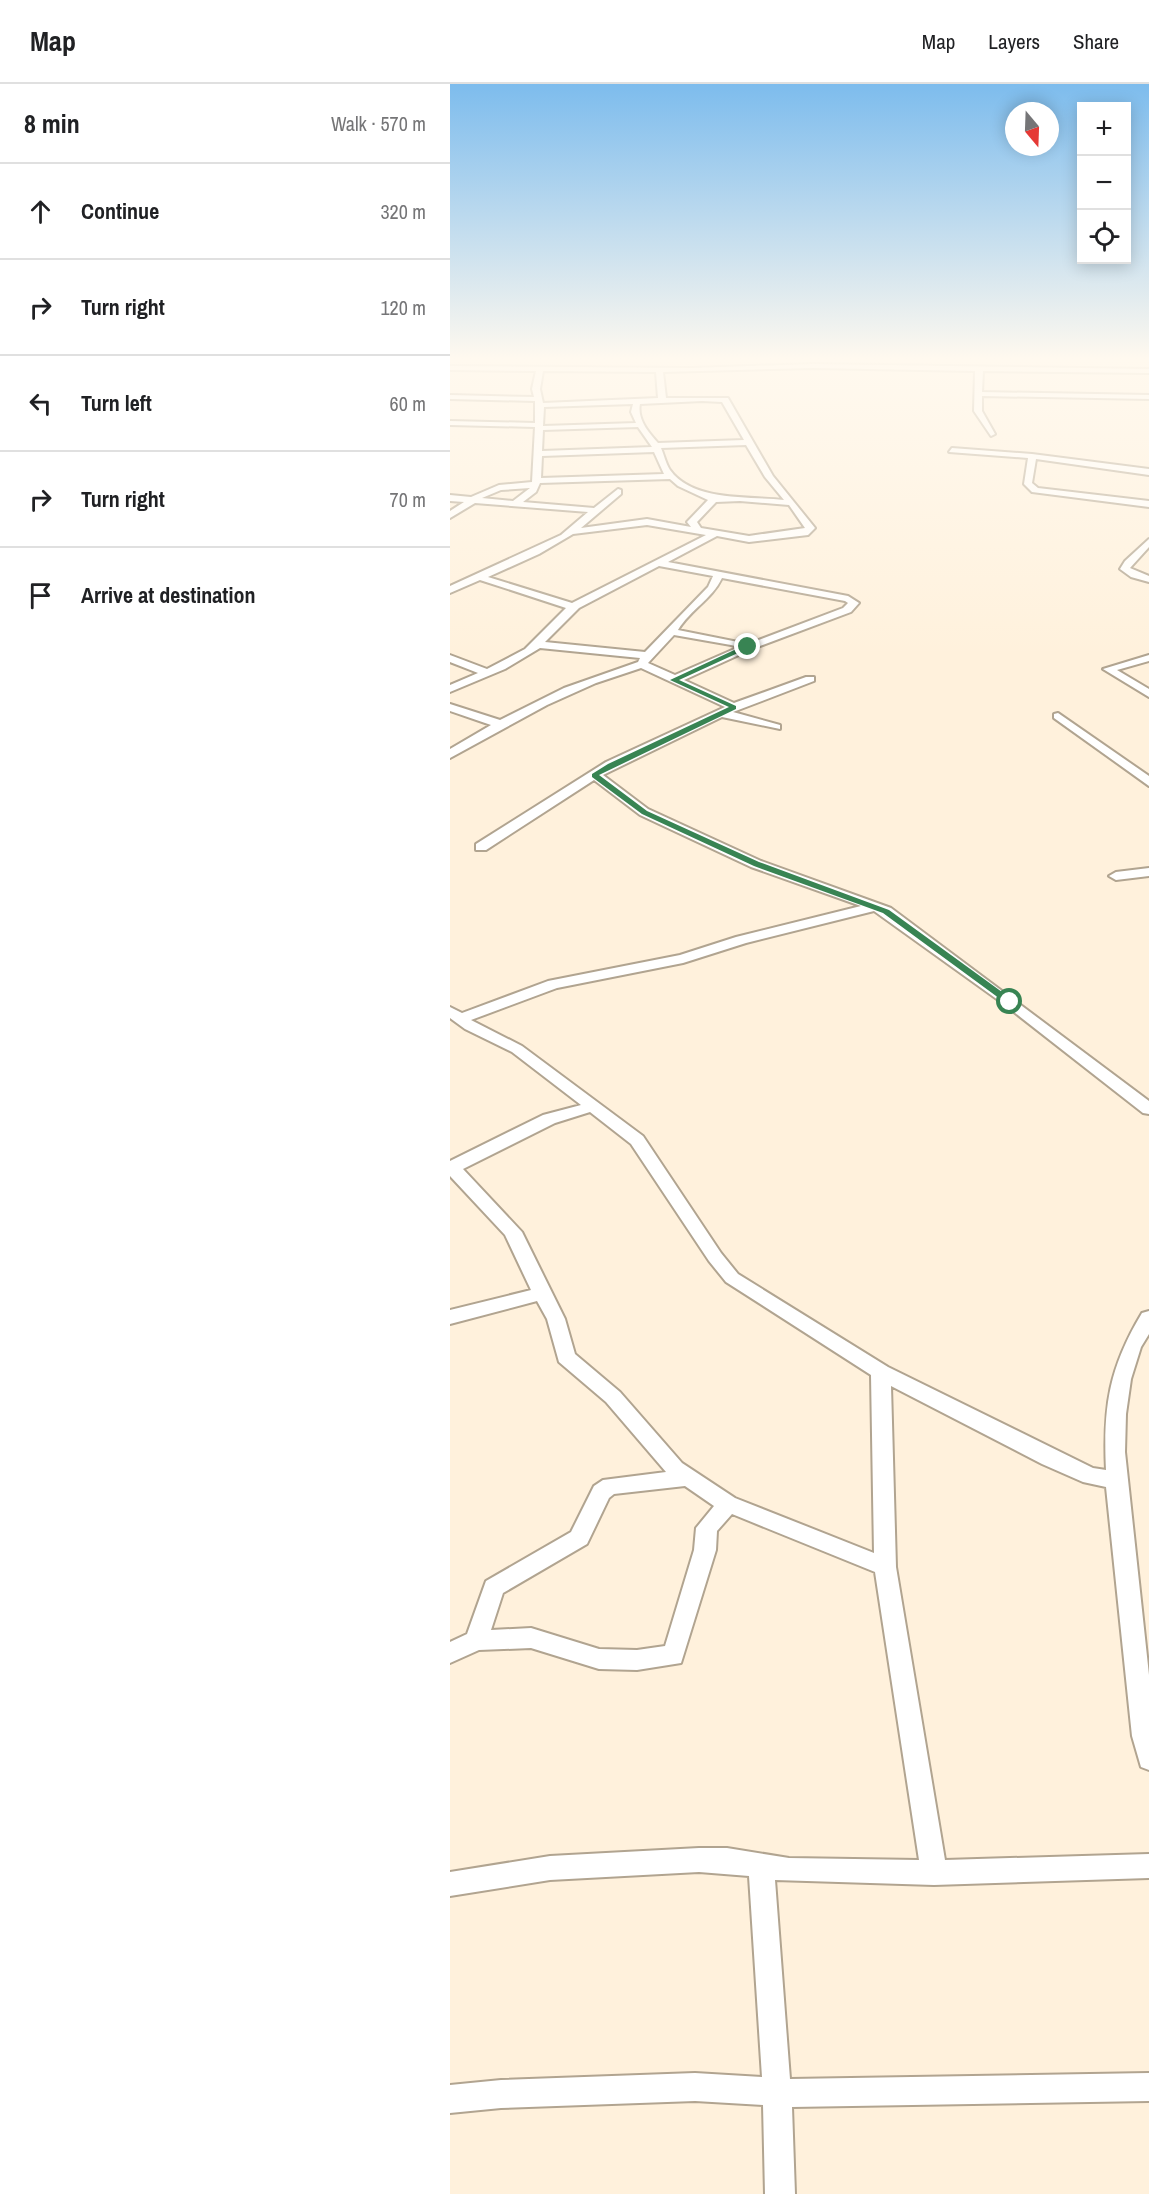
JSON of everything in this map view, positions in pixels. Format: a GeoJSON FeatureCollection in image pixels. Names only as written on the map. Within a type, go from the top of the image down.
{"type":"FeatureCollection","features":[{"type":"Feature","properties":{"kind":"street"},"geometry":{"type":"LineString","coordinates":[[515,503],[533,490],[536,483],[537,458]]}},
{"type":"Feature","properties":{"kind":"street"},"geometry":{"type":"LineString","coordinates":[[661,458],[670,476],[681,484],[714,499],[740,498],[791,503]]}},
{"type":"Feature","properties":{"kind":"street"},"geometry":{"type":"LineString","coordinates":[[569,532],[636,522],[696,524],[714,534],[749,539],[808,532],[810,528],[768,477],[759,458]]}},
{"type":"Feature","properties":{"kind":"street"},"geometry":{"type":"LineString","coordinates":[[1032,458],[1028,484],[1035,490],[1149,504]]}},
{"type":"Feature","properties":{"kind":"street"},"geometry":{"type":"LineString","coordinates":[[1050,458],[1149,472]]}},
{"type":"Feature","properties":{"kind":"street"},"geometry":{"type":"LineString","coordinates":[[450,515],[494,487],[513,484],[670,476]]}},
{"type":"Feature","properties":{"kind":"street"},"geometry":{"type":"LineString","coordinates":[[450,590],[536,552],[569,532],[592,510],[618,492]]}},
{"type":"Feature","properties":{"kind":"street"},"geometry":{"type":"LineString","coordinates":[[450,498],[592,510]]}},
{"type":"Feature","properties":{"kind":"street"},"geometry":{"type":"LineString","coordinates":[[696,524],[714,499]]}},
{"type":"Feature","properties":{"kind":"street"},"geometry":{"type":"LineString","coordinates":[[450,689],[530,651],[574,607],[622,579],[659,563],[714,534]]}},
{"type":"Feature","properties":{"kind":"street"},"geometry":{"type":"LineString","coordinates":[[1149,542],[1128,562],[1125,569],[1134,575],[1149,579]]}},
{"type":"Feature","properties":{"kind":"street"},"geometry":{"type":"LineString","coordinates":[[659,563],[848,599],[854,603],[847,610],[748,647],[674,680]]}},
{"type":"Feature","properties":{"kind":"street"},"geometry":{"type":"LineString","coordinates":[[450,754],[500,724],[644,660],[672,632],[680,619],[712,588],[718,576]]}},
{"type":"Feature","properties":{"kind":"street"},"geometry":{"type":"LineString","coordinates":[[479,577],[574,607]]}},
{"type":"Feature","properties":{"kind":"street"},"geometry":{"type":"LineString","coordinates":[[672,632],[748,647]]}},
{"type":"Feature","properties":{"kind":"street"},"geometry":{"type":"LineString","coordinates":[[535,644],[644,660],[674,680],[729,710],[776,727]]}},
{"type":"Feature","properties":{"kind":"street"},"geometry":{"type":"LineString","coordinates":[[450,658],[486,673]]}},
{"type":"Feature","properties":{"kind":"street"},"geometry":{"type":"LineString","coordinates":[[1149,658],[1108,669],[1149,694]]}},
{"type":"Feature","properties":{"kind":"street"},"geometry":{"type":"LineString","coordinates":[[481,847],[610,765],[729,710],[810,679]]}},
{"type":"Feature","properties":{"kind":"street"},"geometry":{"type":"LineString","coordinates":[[450,707],[500,724]]}},
{"type":"Feature","properties":{"kind":"street"},"geometry":{"type":"LineString","coordinates":[[1059,716],[1149,782]]}},
{"type":"Feature","properties":{"kind":"street"},"geometry":{"type":"LineString","coordinates":[[595,775],[644,812],[756,864],[781,871],[871,908],[886,911],[1020,1009],[1149,1109]]}},
{"type":"Feature","properties":{"kind":"street"},"geometry":{"type":"LineString","coordinates":[[1116,876],[1149,872]]}},
{"type":"Feature","properties":{"kind":"street"},"geometry":{"type":"LineString","coordinates":[[456,1015],[553,984],[683,959],[741,940],[871,908]]}},
{"type":"Feature","properties":{"kind":"street"},"geometry":{"type":"LineString","coordinates":[[456,1015],[470,1026],[517,1049],[595,1106],[601,1115],[637,1140],[714,1257],[732,1278],[881,1372],[1049,1458],[1090,1476],[1117,1480]]}},
{"type":"Feature","properties":{"kind":"street"},"geometry":{"type":"LineString","coordinates":[[595,1106],[549,1119],[451,1167],[513,1232],[556,1319],[566,1357],[613,1397],[675,1469],[688,1478],[728,1504],[885,1567]]}},
{"type":"Feature","properties":{"kind":"street"},"geometry":{"type":"LineString","coordinates":[[450,1317],[543,1293]]}},
{"type":"Feature","properties":{"kind":"street"},"geometry":{"type":"LineString","coordinates":[[1149,1317],[1124,1366],[1116,1417],[1117,1480],[1140,1616],[1144,1736],[1149,1759]]}},
{"type":"Feature","properties":{"kind":"street"},"geometry":{"type":"LineString","coordinates":[[881,1372],[885,1567],[934,1873]]}},
{"type":"Feature","properties":{"kind":"street"},"geometry":{"type":"LineString","coordinates":[[476,1640],[494,1587],[579,1538],[601,1492],[618,1483],[688,1478]]}},
{"type":"Feature","properties":{"kind":"street"},"geometry":{"type":"LineString","coordinates":[[450,1653],[476,1640],[531,1638],[598,1659],[637,1660],[652,1656],[673,1656],[705,1550],[707,1528],[728,1504]]}},
{"type":"Feature","properties":{"kind":"street"},"geometry":{"type":"LineString","coordinates":[[450,1884],[550,1868],[699,1860],[727,1860],[789,1870],[934,1873],[1149,1866]]}},
{"type":"Feature","properties":{"kind":"street"},"geometry":{"type":"LineString","coordinates":[[761,1866],[777,2093],[780,2194]]}},
{"type":"Feature","properties":{"kind":"street"},"geometry":{"type":"LineString","coordinates":[[450,2099],[501,2094],[695,2087],[727,2087],[777,2093],[1149,2087]]}},
{"type":"Feature","properties":{"kind":"route"},"geometry":{"type":"LineString","coordinates":[[748,647],[674,680],[734,707],[610,765],[595,775],[644,812],[756,864],[781,871],[871,908],[886,911],[1010,1002]]}}]}
